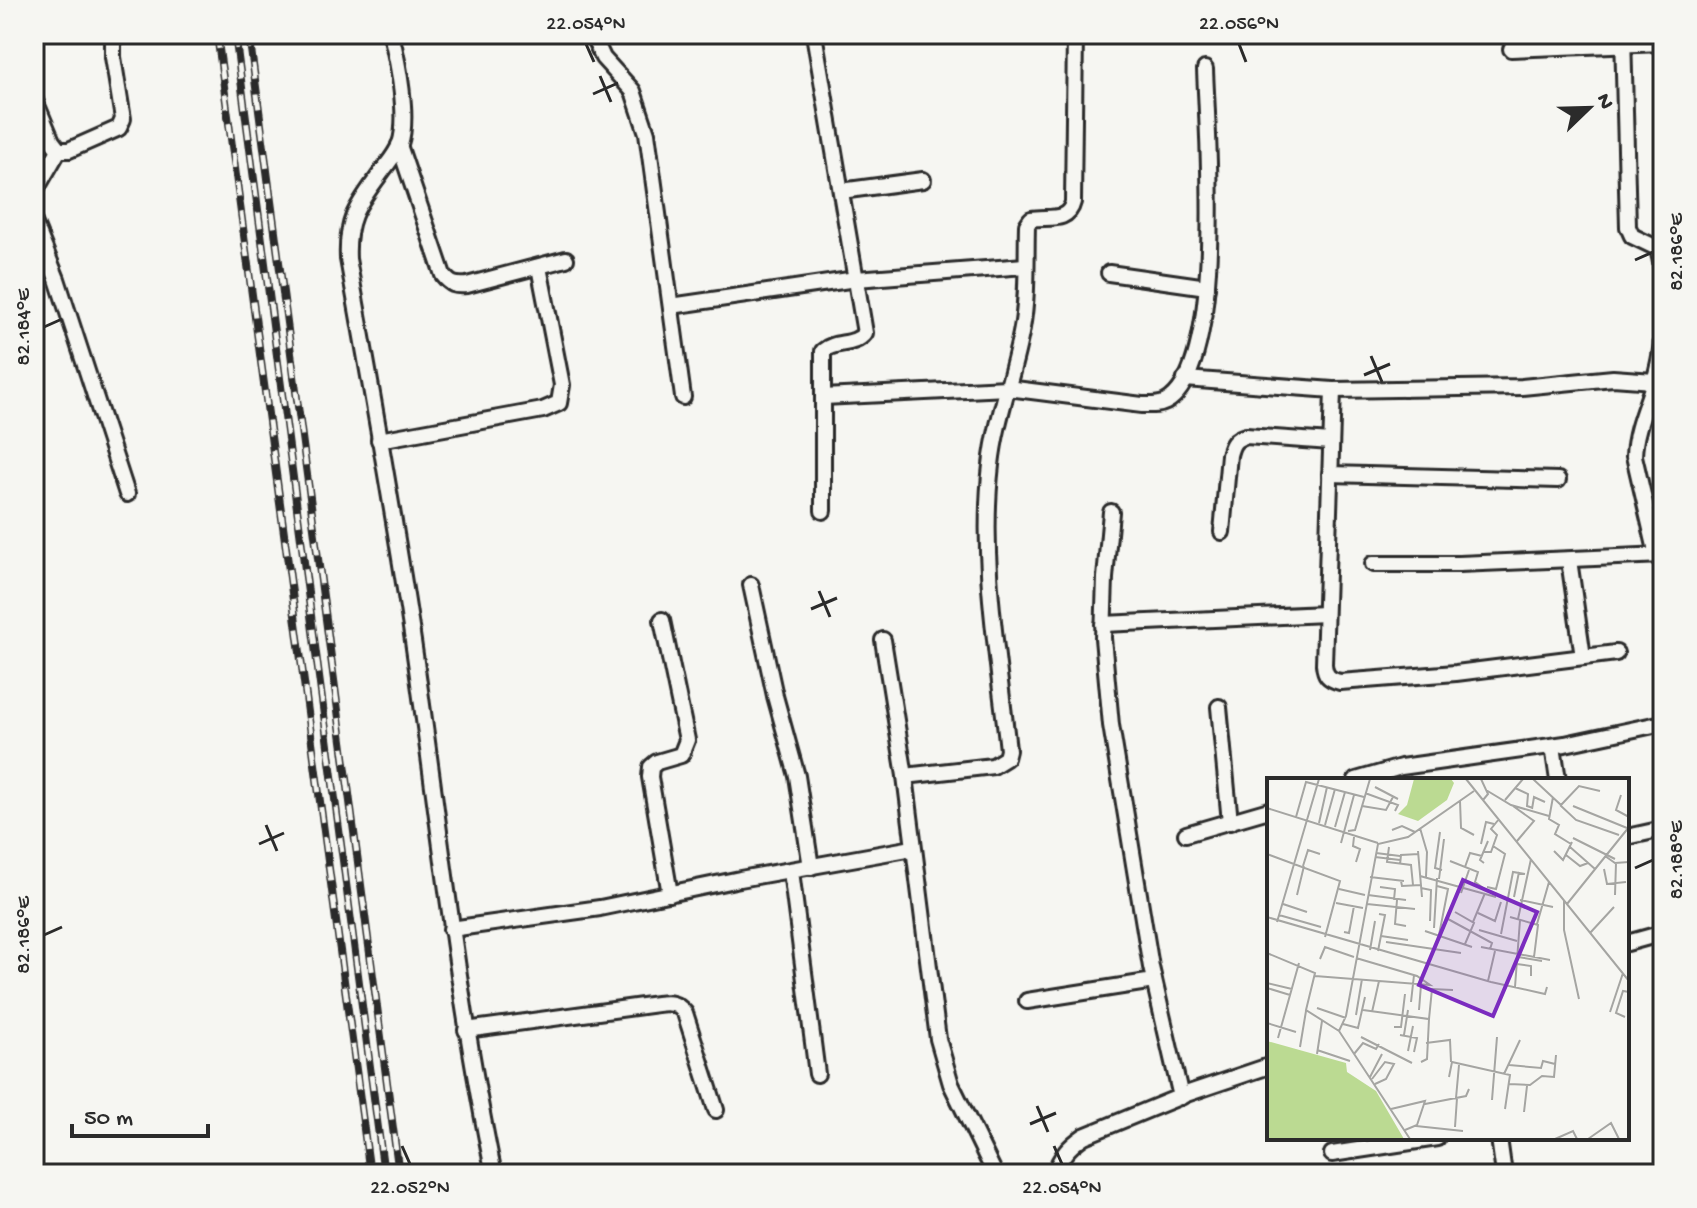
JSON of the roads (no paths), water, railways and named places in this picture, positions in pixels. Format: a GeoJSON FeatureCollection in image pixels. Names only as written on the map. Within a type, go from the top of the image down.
{"type":"FeatureCollection","features":[{"type":"Feature","properties":{"kind":"street"},"geometry":{"type":"LineString","coordinates":[[34,193],[59,150],[76,147],[114,131],[122,124],[113,34]]}},
{"type":"Feature","properties":{"kind":"street"},"geometry":{"type":"LineString","coordinates":[[391,34],[403,115],[399,145],[443,275],[449,283],[467,285],[566,259]]}},
{"type":"Feature","properties":{"kind":"street"},"geometry":{"type":"LineString","coordinates":[[592,34],[603,58],[633,91],[643,120],[683,397]]}},
{"type":"Feature","properties":{"kind":"street"},"geometry":{"type":"LineString","coordinates":[[814,34],[865,333],[854,342],[829,346],[823,351],[823,511]]}},
{"type":"Feature","properties":{"kind":"street"},"geometry":{"type":"LineString","coordinates":[[905,776],[993,766],[1006,758],[1008,750],[992,597],[989,490],[996,435],[1024,315],[1027,225],[1031,219],[1065,216],[1071,211],[1073,202],[1075,34]]}},
{"type":"Feature","properties":{"kind":"street"},"geometry":{"type":"LineString","coordinates":[[1143,34],[1157,34]]}},
{"type":"Feature","properties":{"kind":"street"},"geometry":{"type":"LineString","coordinates":[[1373,564],[1660,555],[1634,456],[1635,440],[1661,357],[1660,256],[1652,244],[1632,236],[1628,227],[1623,40]]}},
{"type":"Feature","properties":{"kind":"street"},"geometry":{"type":"LineString","coordinates":[[1511,49],[1623,40],[1663,43]]}},
{"type":"Feature","properties":{"kind":"street"},"geometry":{"type":"LineString","coordinates":[[823,397],[1007,388],[1155,405],[1172,397],[1185,379],[1201,336],[1207,287],[1210,207],[1205,69]]}},
{"type":"Feature","properties":{"kind":"street"},"geometry":{"type":"LineString","coordinates":[[34,98],[52,141],[59,150]]}},
{"type":"Feature","properties":{"kind":"street"},"geometry":{"type":"LineString","coordinates":[[399,145],[349,224],[348,259],[413,639],[466,1030],[494,1174]]}},
{"type":"Feature","properties":{"kind":"street"},"geometry":{"type":"LineString","coordinates":[[841,191],[923,180]]}},
{"type":"Feature","properties":{"kind":"street"},"geometry":{"type":"LineString","coordinates":[[34,222],[61,292],[127,494]]}},
{"type":"Feature","properties":{"kind":"street"},"geometry":{"type":"LineString","coordinates":[[671,306],[856,279],[1025,266]]}},
{"type":"Feature","properties":{"kind":"street"},"geometry":{"type":"LineString","coordinates":[[379,440],[543,410],[559,403],[562,385],[539,267]]}},
{"type":"Feature","properties":{"kind":"street"},"geometry":{"type":"LineString","coordinates":[[1109,273],[1207,287]]}},
{"type":"Feature","properties":{"kind":"street"},"geometry":{"type":"LineString","coordinates":[[1185,379],[1333,390],[1522,387],[1613,378],[1654,381]]}},
{"type":"Feature","properties":{"kind":"street"},"geometry":{"type":"LineString","coordinates":[[1333,390],[1325,614],[1325,673],[1330,679],[1340,682],[1456,673],[1616,653]]}},
{"type":"Feature","properties":{"kind":"street"},"geometry":{"type":"LineString","coordinates":[[1222,532],[1229,455],[1231,445],[1237,439],[1246,436],[1331,442]]}},
{"type":"Feature","properties":{"kind":"street"},"geometry":{"type":"LineString","coordinates":[[1330,474],[1558,480]]}},
{"type":"Feature","properties":{"kind":"street"},"geometry":{"type":"LineString","coordinates":[[1111,512],[1103,624],[1111,725],[1154,981],[1181,1097]]}},
{"type":"Feature","properties":{"kind":"street"},"geometry":{"type":"LineString","coordinates":[[1569,560],[1583,657]]}},
{"type":"Feature","properties":{"kind":"street"},"geometry":{"type":"LineString","coordinates":[[751,585],[780,721],[797,776],[811,867]]}},
{"type":"Feature","properties":{"kind":"street"},"geometry":{"type":"LineString","coordinates":[[1103,624],[1325,614]]}},
{"type":"Feature","properties":{"kind":"street"},"geometry":{"type":"LineString","coordinates":[[662,620],[687,740],[681,755],[657,762],[651,767],[650,777],[670,894]]}},
{"type":"Feature","properties":{"kind":"street"},"geometry":{"type":"LineString","coordinates":[[883,640],[905,776],[931,997],[944,1064],[995,1174]]}},
{"type":"Feature","properties":{"kind":"street"},"geometry":{"type":"LineString","coordinates":[[1219,707],[1230,822]]}},
{"type":"Feature","properties":{"kind":"street"},"geometry":{"type":"LineString","coordinates":[[1363,778],[1401,767],[1553,746],[1663,723]]}},
{"type":"Feature","properties":{"kind":"street"},"geometry":{"type":"LineString","coordinates":[[1553,746],[1558,778]]}},
{"type":"Feature","properties":{"kind":"street"},"geometry":{"type":"LineString","coordinates":[[1186,834],[1267,811]]}},
{"type":"Feature","properties":{"kind":"street"},"geometry":{"type":"LineString","coordinates":[[1629,837],[1663,829]]}},
{"type":"Feature","properties":{"kind":"street"},"geometry":{"type":"LineString","coordinates":[[451,929],[559,915],[913,848]]}},
{"type":"Feature","properties":{"kind":"street"},"geometry":{"type":"LineString","coordinates":[[791,871],[817,1074]]}},
{"type":"Feature","properties":{"kind":"street"},"geometry":{"type":"LineString","coordinates":[[1629,942],[1663,933]]}},
{"type":"Feature","properties":{"kind":"street"},"geometry":{"type":"LineString","coordinates":[[1027,1001],[1154,981]]}},
{"type":"Feature","properties":{"kind":"street"},"geometry":{"type":"LineString","coordinates":[[466,1030],[669,1002],[679,1005],[685,1013],[716,1110]]}},
{"type":"Feature","properties":{"kind":"street"},"geometry":{"type":"LineString","coordinates":[[1054,1174],[1069,1146],[1084,1136],[1267,1067]]}},
{"type":"Feature","properties":{"kind":"street"},"geometry":{"type":"LineString","coordinates":[[1332,1154],[1424,1140]]}},
{"type":"Feature","properties":{"kind":"street"},"geometry":{"type":"LineString","coordinates":[[1499,1140],[1504,1174]]}},
{"type":"Feature","properties":{"kind":"railway"},"geometry":{"type":"LineString","coordinates":[[217,34],[370,1174]]}},
{"type":"Feature","properties":{"kind":"railway"},"geometry":{"type":"LineString","coordinates":[[235,34],[384,1174]]}},
{"type":"Feature","properties":{"kind":"railway"},"geometry":{"type":"LineString","coordinates":[[249,34],[399,1174]]}}]}
